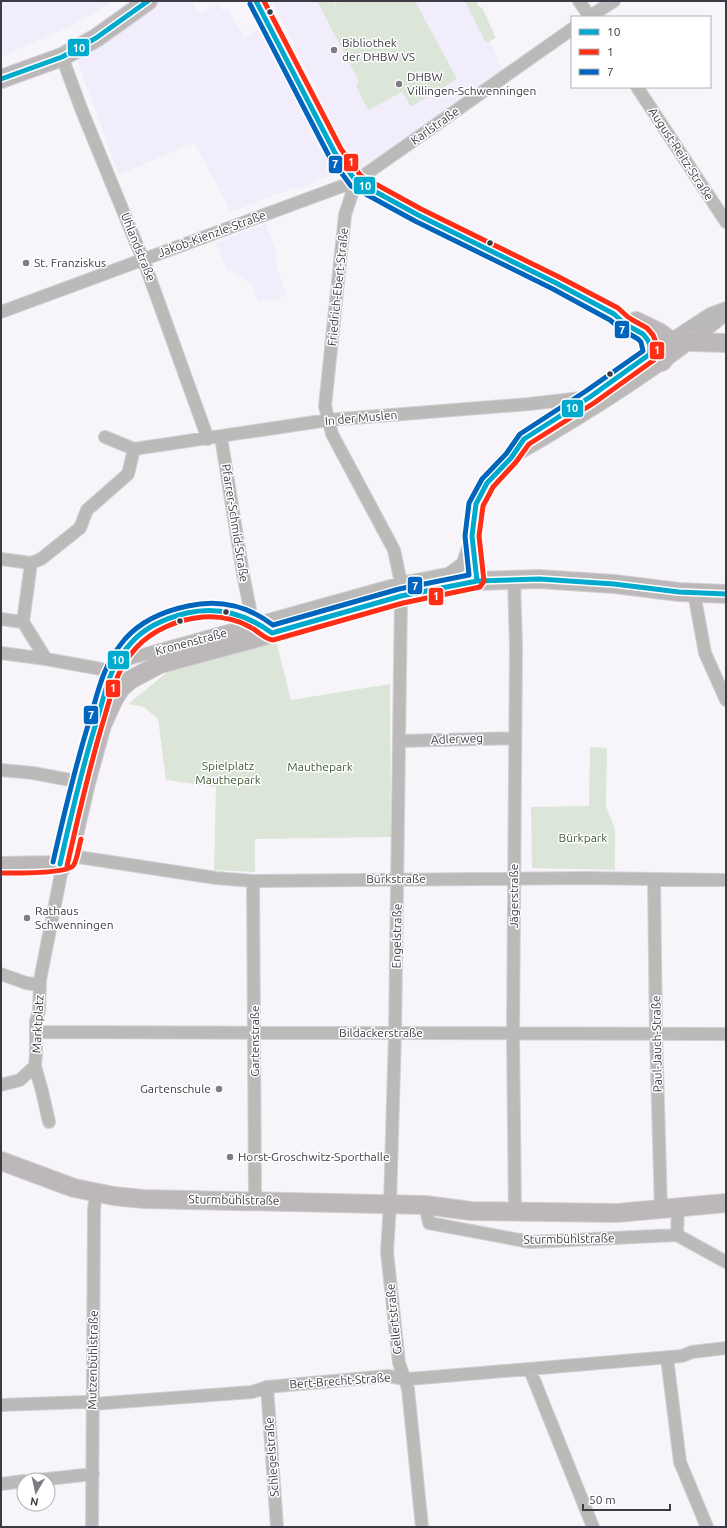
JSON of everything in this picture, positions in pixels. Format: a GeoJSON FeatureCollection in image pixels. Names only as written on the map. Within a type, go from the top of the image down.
{"type":"FeatureCollection","features":[{"type":"Feature","properties":{"kind":"main road"},"geometry":{"type":"LineString","coordinates":[[1,79],[62,58],[96,38],[148,1]]}},
{"type":"Feature","properties":{"kind":"main road"},"geometry":{"type":"LineString","coordinates":[[256,1],[335,153],[356,181],[418,215],[556,283],[614,314],[619,320],[642,333],[649,341],[656,358],[668,354],[680,339]]}},
{"type":"Feature","properties":{"kind":"main road"},"geometry":{"type":"LineString","coordinates":[[614,314],[621,314],[659,332],[680,339],[726,343]]}},
{"type":"Feature","properties":{"kind":"main road","name":"Kronenstraße"},"geometry":{"type":"LineString","coordinates":[[102,725],[114,699],[121,688],[130,680],[160,664],[266,628],[401,590],[477,581],[539,579],[614,584],[679,592],[726,594]]}},
{"type":"Feature","properties":{"kind":"main road"},"geometry":{"type":"LineString","coordinates":[[1,866],[64,862],[83,782],[102,725]]}},
{"type":"Feature","properties":{"kind":"main road","name":"Sturmbühlstraße"},"geometry":{"type":"LineString","coordinates":[[1,1161],[74,1188],[96,1193],[143,1199],[255,1200],[425,1205],[471,1211],[515,1213],[617,1213],[726,1203]]}},
{"type":"Feature","properties":{"kind":"street"},"geometry":{"type":"LineString","coordinates":[[579,1],[588,16]]}},
{"type":"Feature","properties":{"kind":"street"},"geometry":{"type":"LineString","coordinates":[[591,16],[614,1]]}},
{"type":"Feature","properties":{"kind":"street","name":"Karlstraße"},"geometry":{"type":"LineString","coordinates":[[356,181],[571,30]]}},
{"type":"Feature","properties":{"kind":"street","name":"Uhlandstraße"},"geometry":{"type":"LineString","coordinates":[[62,58],[82,111],[143,259],[208,439]]}},
{"type":"Feature","properties":{"kind":"street","name":"August-Reitz-Straße"},"geometry":{"type":"LineString","coordinates":[[638,88],[726,222]]}},
{"type":"Feature","properties":{"kind":"street","name":"Jakob-Kienzle-Straße"},"geometry":{"type":"LineString","coordinates":[[1,312],[356,181]]}},
{"type":"Feature","properties":{"kind":"street","name":"Friedrich-Ebert-Straße"},"geometry":{"type":"LineString","coordinates":[[356,181],[345,215],[325,406],[332,434],[394,550],[401,590]]}},
{"type":"Feature","properties":{"kind":"street"},"geometry":{"type":"LineString","coordinates":[[680,339],[710,314],[726,308]]}},
{"type":"Feature","properties":{"kind":"street"},"geometry":{"type":"LineString","coordinates":[[680,339],[726,314]]}},
{"type":"Feature","properties":{"kind":"street"},"geometry":{"type":"LineString","coordinates":[[477,581],[472,536],[476,504],[487,483],[511,458],[524,439],[590,397],[656,358]]}},
{"type":"Feature","properties":{"kind":"street"},"geometry":{"type":"LineString","coordinates":[[511,458],[534,446],[634,383],[656,358]]}},
{"type":"Feature","properties":{"kind":"street","name":"In der Muslen"},"geometry":{"type":"LineString","coordinates":[[134,450],[328,420],[529,404],[590,397]]}},
{"type":"Feature","properties":{"kind":"street"},"geometry":{"type":"LineString","coordinates":[[1,559],[31,563],[41,559],[80,528],[87,510],[128,474],[134,450],[105,437]]}},
{"type":"Feature","properties":{"kind":"street","name":"Pfarrer-Schmid-Straße"},"geometry":{"type":"LineString","coordinates":[[221,437],[242,574],[250,609]]}},
{"type":"Feature","properties":{"kind":"street","name":"Kronenstraße"},"geometry":{"type":"LineString","coordinates":[[401,590],[448,574],[458,567],[464,559],[472,536]]}},
{"type":"Feature","properties":{"kind":"street"},"geometry":{"type":"LineString","coordinates":[[31,563],[23,622],[46,659]]}},
{"type":"Feature","properties":{"kind":"street","name":"Jägerstraße"},"geometry":{"type":"LineString","coordinates":[[514,580],[516,647],[513,1034],[515,1213]]}},
{"type":"Feature","properties":{"kind":"street","name":"Engelstraße"},"geometry":{"type":"LineString","coordinates":[[390,1204],[398,879],[401,590]]}},
{"type":"Feature","properties":{"kind":"street"},"geometry":{"type":"LineString","coordinates":[[694,593],[705,653],[726,700]]}},
{"type":"Feature","properties":{"kind":"street","name":"Kronenstraße"},"geometry":{"type":"LineString","coordinates":[[110,668],[133,641],[143,632],[169,618],[182,614],[210,610],[234,612],[266,628]]}},
{"type":"Feature","properties":{"kind":"street"},"geometry":{"type":"LineString","coordinates":[[1,619],[23,622]]}},
{"type":"Feature","properties":{"kind":"street","name":"Kronenstraße"},"geometry":{"type":"LineString","coordinates":[[1,653],[110,668],[266,628]]}},
{"type":"Feature","properties":{"kind":"street"},"geometry":{"type":"LineString","coordinates":[[102,725],[110,668]]}},
{"type":"Feature","properties":{"kind":"street"},"geometry":{"type":"LineString","coordinates":[[1,770],[33,773],[83,782],[94,725],[110,668]]}},
{"type":"Feature","properties":{"kind":"street","name":"Adlerweg"},"geometry":{"type":"LineString","coordinates":[[399,741],[515,738]]}},
{"type":"Feature","properties":{"kind":"street","name":"Bürkstraße"},"geometry":{"type":"LineString","coordinates":[[64,862],[78,857],[216,878],[253,881],[398,879],[726,880]]}},
{"type":"Feature","properties":{"kind":"street","name":"Marktplatz"},"geometry":{"type":"LineString","coordinates":[[1,1085],[20,1080],[35,1066],[36,1021],[39,1011],[40,985],[64,862]]}},
{"type":"Feature","properties":{"kind":"street","name":"Paul-Jauch-Straße"},"geometry":{"type":"LineString","coordinates":[[654,880],[656,1034],[670,1208]]}},
{"type":"Feature","properties":{"kind":"street","name":"Gartenstraße"},"geometry":{"type":"LineString","coordinates":[[253,881],[255,1200]]}},
{"type":"Feature","properties":{"kind":"street","name":"Marktplatz"},"geometry":{"type":"LineString","coordinates":[[1,974],[26,983],[40,985]]}},
{"type":"Feature","properties":{"kind":"street","name":"Bildackerstraße"},"geometry":{"type":"LineString","coordinates":[[36,1032],[726,1034]]}},
{"type":"Feature","properties":{"kind":"street"},"geometry":{"type":"LineString","coordinates":[[35,1066],[49,1122]]}},
{"type":"Feature","properties":{"kind":"street","name":"Mutzenbühlstraße"},"geometry":{"type":"LineString","coordinates":[[92,1527],[94,1404],[94,1217],[96,1193]]}},
{"type":"Feature","properties":{"kind":"street","name":"Gellertstraße"},"geometry":{"type":"LineString","coordinates":[[390,1204],[387,1252],[399,1363],[408,1389],[422,1527]]}},
{"type":"Feature","properties":{"kind":"street","name":"Sturmbühlstraße"},"geometry":{"type":"LineString","coordinates":[[425,1205],[429,1223],[530,1242],[677,1235]]}},
{"type":"Feature","properties":{"kind":"street"},"geometry":{"type":"LineString","coordinates":[[670,1208],[677,1235],[726,1262]]}},
{"type":"Feature","properties":{"kind":"street","name":"Bert-Brecht-Straße"},"geometry":{"type":"LineString","coordinates":[[1,1405],[85,1402],[94,1404],[252,1392],[267,1387],[388,1376],[404,1379],[667,1358],[682,1356],[692,1352],[726,1348]]}},
{"type":"Feature","properties":{"kind":"street"},"geometry":{"type":"LineString","coordinates":[[667,1358],[680,1462],[707,1527]]}},
{"type":"Feature","properties":{"kind":"street"},"geometry":{"type":"LineString","coordinates":[[530,1370],[593,1527]]}},
{"type":"Feature","properties":{"kind":"street","name":"Schlegelstraße"},"geometry":{"type":"LineString","coordinates":[[267,1387],[277,1527]]}},
{"type":"Feature","properties":{"kind":"street"},"geometry":{"type":"LineString","coordinates":[[56,1478],[92,1474]]}},
{"type":"Feature","properties":{"kind":"street"},"geometry":{"type":"LineString","coordinates":[[1,1484],[16,1483]]}},
{"type":"Feature","properties":{"kind":"shaded area"},"geometry":{"type":"Polygon","coordinates":[[[1,1],[114,1],[75,24],[1,57],[1,1]]]}},
{"type":"Feature","properties":{"kind":"shaded area"},"geometry":{"type":"Polygon","coordinates":[[[161,1],[191,1],[200,15],[219,4],[223,11],[228,8],[244,37],[258,30],[335,173],[294,190],[293,188],[231,212],[194,142],[119,175],[76,57],[161,1]]]}},
{"type":"Feature","properties":{"kind":"shaded area","name":"DHBW Villingen-Schwenningen"},"geometry":{"type":"Polygon","coordinates":[[[272,1],[473,1],[503,71],[416,134],[358,172],[272,1]]]}},
{"type":"Feature","properties":{"kind":"shaded area"},"geometry":{"type":"Polygon","coordinates":[[[265,223],[276,250],[276,266],[287,295],[268,302],[266,299],[258,302],[251,283],[227,270],[216,243],[265,223]]]}},
{"type":"Feature","properties":{"kind":"green space"},"geometry":{"type":"Polygon","coordinates":[[[317,1],[333,1],[335,4],[340,1],[415,1],[457,79],[411,107],[402,92],[368,110],[356,86],[359,81],[317,1]]]}},
{"type":"Feature","properties":{"kind":"green space"},"geometry":{"type":"Polygon","coordinates":[[[465,1],[476,1],[480,8],[482,7],[496,38],[486,43],[465,1]]]}},
{"type":"Feature","properties":{"kind":"green space","name":"Mauthepark"},"geometry":{"type":"Polygon","coordinates":[[[276,640],[291,700],[390,684],[391,837],[255,839],[255,872],[214,870],[216,787],[166,780],[158,719],[144,707],[128,704],[171,669],[276,640]]]}},
{"type":"Feature","properties":{"kind":"green space","name":"Bürkpark"},"geometry":{"type":"Polygon","coordinates":[[[590,747],[607,748],[606,806],[615,829],[615,870],[532,868],[531,807],[589,806],[590,747]]]}},
{"type":"Feature","properties":{"kind":"transit line","name":"10"},"geometry":{"type":"LineString","coordinates":[[1,79],[62,57],[96,38],[148,1]]}},
{"type":"Feature","properties":{"kind":"transit line","name":"10"},"geometry":{"type":"LineString","coordinates":[[256,1],[335,153],[356,181],[418,215],[556,283],[614,314],[625,324],[643,334],[650,345],[650,354],[590,397],[524,439],[511,458],[487,483],[476,504],[472,536],[477,581]]}},
{"type":"Feature","properties":{"kind":"transit line","name":"1"},"geometry":{"type":"LineString","coordinates":[[67,866],[88,775],[115,683],[123,665],[142,642],[166,626],[185,620],[203,617],[221,618],[239,622],[253,628],[270,640],[273,640],[403,603],[480,587],[484,581],[479,536],[483,506],[493,487],[516,462],[529,444],[594,403],[654,360],[657,355],[657,345],[653,335],[647,328],[629,318],[618,308],[559,277],[421,209],[361,176],[341,149],[264,1]]}},
{"type":"Feature","properties":{"kind":"transit line","name":"7"},"geometry":{"type":"LineString","coordinates":[[53,862],[75,772],[99,687],[112,658],[131,633],[146,622],[162,614],[188,606],[211,603],[233,606],[254,613],[273,625],[399,589],[469,575],[465,536],[469,503],[482,479],[506,454],[520,434],[586,391],[643,351],[641,342],[638,339],[621,329],[610,320],[553,289],[415,221],[351,186],[329,156],[250,4]]}},
{"type":"Feature","properties":{"kind":"transit line","name":"10"},"geometry":{"type":"LineString","coordinates":[[60,864],[86,756],[109,679],[118,661],[131,643],[143,632],[164,620],[198,611],[221,611],[242,616],[272,633],[401,596],[477,581],[539,579],[614,584],[679,592],[726,594]]}},
{"type":"Feature","properties":{"kind":"transit line","name":"1"},"geometry":{"type":"LineString","coordinates":[[1,873],[50,872],[68,869],[74,864],[81,839]]}},
{"type":"Feature","properties":{"kind":"place","name":"Bibliothek der DHBW VS"},"geometry":{"type":"Point","coordinates":[334,50]}},
{"type":"Feature","properties":{"kind":"place","name":"DHBW Villingen-Schwenningen"},"geometry":{"type":"Point","coordinates":[399,84]}},
{"type":"Feature","properties":{"kind":"place","name":"St. Franziskus"},"geometry":{"type":"Point","coordinates":[26,263]}},
{"type":"Feature","properties":{"kind":"place","name":"Rathaus Schwenningen"},"geometry":{"type":"Point","coordinates":[27,918]}},
{"type":"Feature","properties":{"kind":"place","name":"Gartenschule"},"geometry":{"type":"Point","coordinates":[219,1089]}},
{"type":"Feature","properties":{"kind":"place","name":"Horst-Groschwitz-Sporthalle"},"geometry":{"type":"Point","coordinates":[230,1157]}},
{"type":"Feature","properties":{"kind":"park label","name":"Spielplatz Mauthepark"},"geometry":{"type":"Point","coordinates":[228,773]}}]}
